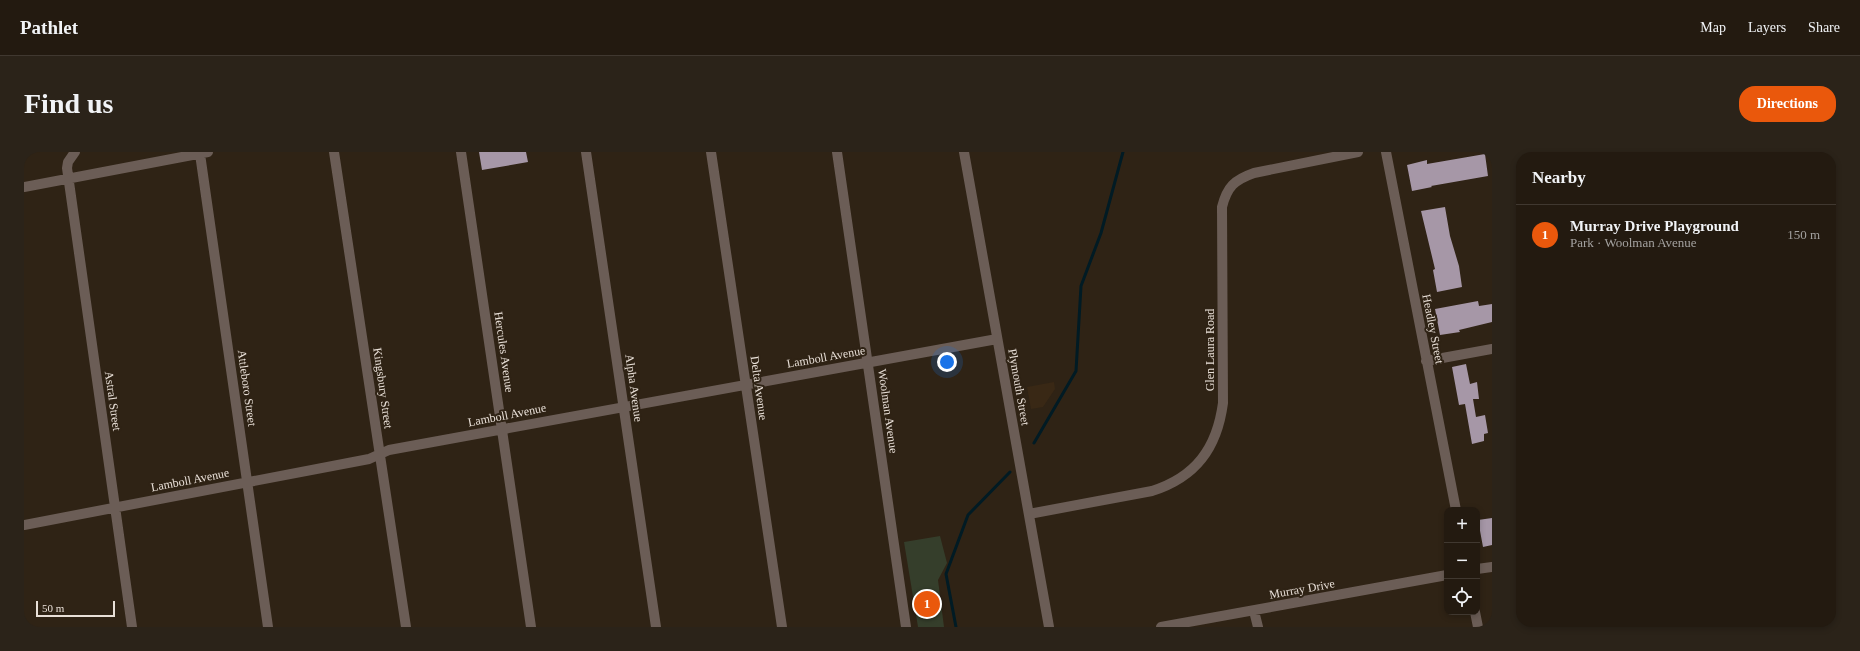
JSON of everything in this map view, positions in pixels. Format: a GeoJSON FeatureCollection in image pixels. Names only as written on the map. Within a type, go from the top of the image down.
{"type":"FeatureCollection","features":[{"type":"Feature","properties":{"kind":"street","name":"Astral Street"},"geometry":{"type":"LineString","coordinates":[[75,152],[68,162],[67,168],[132,627]]}},
{"type":"Feature","properties":{"kind":"street","name":"Kingsbury Street"},"geometry":{"type":"LineString","coordinates":[[334,152],[406,627]]}},
{"type":"Feature","properties":{"kind":"street","name":"Hercules Avenue"},"geometry":{"type":"LineString","coordinates":[[461,152],[531,627]]}},
{"type":"Feature","properties":{"kind":"street","name":"Alpha Avenue"},"geometry":{"type":"LineString","coordinates":[[586,152],[656,627]]}},
{"type":"Feature","properties":{"kind":"street","name":"Delta Avenue"},"geometry":{"type":"LineString","coordinates":[[711,152],[782,627]]}},
{"type":"Feature","properties":{"kind":"street","name":"Woolman Avenue"},"geometry":{"type":"LineString","coordinates":[[837,152],[906,627]]}},
{"type":"Feature","properties":{"kind":"street","name":"Plymouth Street"},"geometry":{"type":"LineString","coordinates":[[964,152],[1049,627]]}},
{"type":"Feature","properties":{"kind":"street","name":"Glen Laura Road"},"geometry":{"type":"LineString","coordinates":[[1029,514],[1152,491],[1168,486],[1195,466],[1215,439],[1221,420],[1223,403],[1222,207],[1224,198],[1233,183],[1239,178],[1358,152]]}},
{"type":"Feature","properties":{"kind":"street","name":"Headley Street"},"geometry":{"type":"LineString","coordinates":[[1386,152],[1455,507]]}},
{"type":"Feature","properties":{"kind":"street"},"geometry":{"type":"LineString","coordinates":[[24,187],[204,153]]}},
{"type":"Feature","properties":{"kind":"street","name":"Attleboro Street"},"geometry":{"type":"LineString","coordinates":[[204,153],[247,482],[268,627]]}},
{"type":"Feature","properties":{"kind":"street","name":"Lamboll Avenue"},"geometry":{"type":"LineString","coordinates":[[24,525],[369,459],[389,450],[997,339]]}},
{"type":"Feature","properties":{"kind":"street"},"geometry":{"type":"LineString","coordinates":[[1426,361],[1492,349]]}},
{"type":"Feature","properties":{"kind":"street"},"geometry":{"type":"LineString","coordinates":[[1480,569],[1492,567]]}},
{"type":"Feature","properties":{"kind":"street","name":"Murray Drive"},"geometry":{"type":"LineString","coordinates":[[1162,627],[1444,576]]}},
{"type":"Feature","properties":{"kind":"street"},"geometry":{"type":"LineString","coordinates":[[1254,611],[1258,627]]}},
{"type":"Feature","properties":{"kind":"street"},"geometry":{"type":"LineString","coordinates":[[1476,615],[1478,627]]}},
{"type":"Feature","properties":{"kind":"shaded area"},"geometry":{"type":"Polygon","coordinates":[[[1054,382],[1055,389],[1043,407],[1031,409],[1027,387],[1054,382]]]}},
{"type":"Feature","properties":{"kind":"green space"},"geometry":{"type":"Polygon","coordinates":[[[940,536],[947,563],[938,580],[944,627],[918,627],[904,542],[940,536]]]}},
{"type":"Feature","properties":{"kind":"building"},"geometry":{"type":"Polygon","coordinates":[[[479,152],[526,152],[528,162],[482,170],[479,152]]]}},
{"type":"Feature","properties":{"kind":"building"},"geometry":{"type":"Polygon","coordinates":[[[1485,154],[1488,176],[1431,186],[1432,187],[1412,191],[1407,165],[1427,160],[1427,164],[1485,154]]]}},
{"type":"Feature","properties":{"kind":"building"},"geometry":{"type":"Polygon","coordinates":[[[1445,207],[1450,236],[1459,266],[1462,287],[1437,292],[1433,270],[1435,269],[1421,211],[1445,207]]]}},
{"type":"Feature","properties":{"kind":"building"},"geometry":{"type":"Polygon","coordinates":[[[1478,301],[1479,306],[1492,304],[1492,322],[1459,330],[1460,332],[1440,335],[1435,309],[1478,301]]]}},
{"type":"Feature","properties":{"kind":"building"},"geometry":{"type":"Polygon","coordinates":[[[1466,364],[1470,384],[1477,382],[1479,399],[1473,399],[1476,417],[1485,415],[1488,433],[1484,434],[1484,441],[1472,444],[1465,404],[1459,405],[1452,367],[1466,364]]]}},
{"type":"Feature","properties":{"kind":"building"},"geometry":{"type":"Polygon","coordinates":[[[1492,518],[1492,545],[1483,547],[1480,531],[1480,520],[1492,518]]]}},
{"type":"Feature","properties":{"kind":"waterway"},"geometry":{"type":"LineString","coordinates":[[1034,443],[1076,371],[1081,286],[1101,233],[1123,152]]}},
{"type":"Feature","properties":{"kind":"waterway"},"geometry":{"type":"LineString","coordinates":[[956,627],[946,574],[968,515],[1010,472]]}},
{"type":"Feature","properties":{"kind":"place","name":"Murray Drive Playground"},"geometry":{"type":"Point","coordinates":[927,604]}}]}
